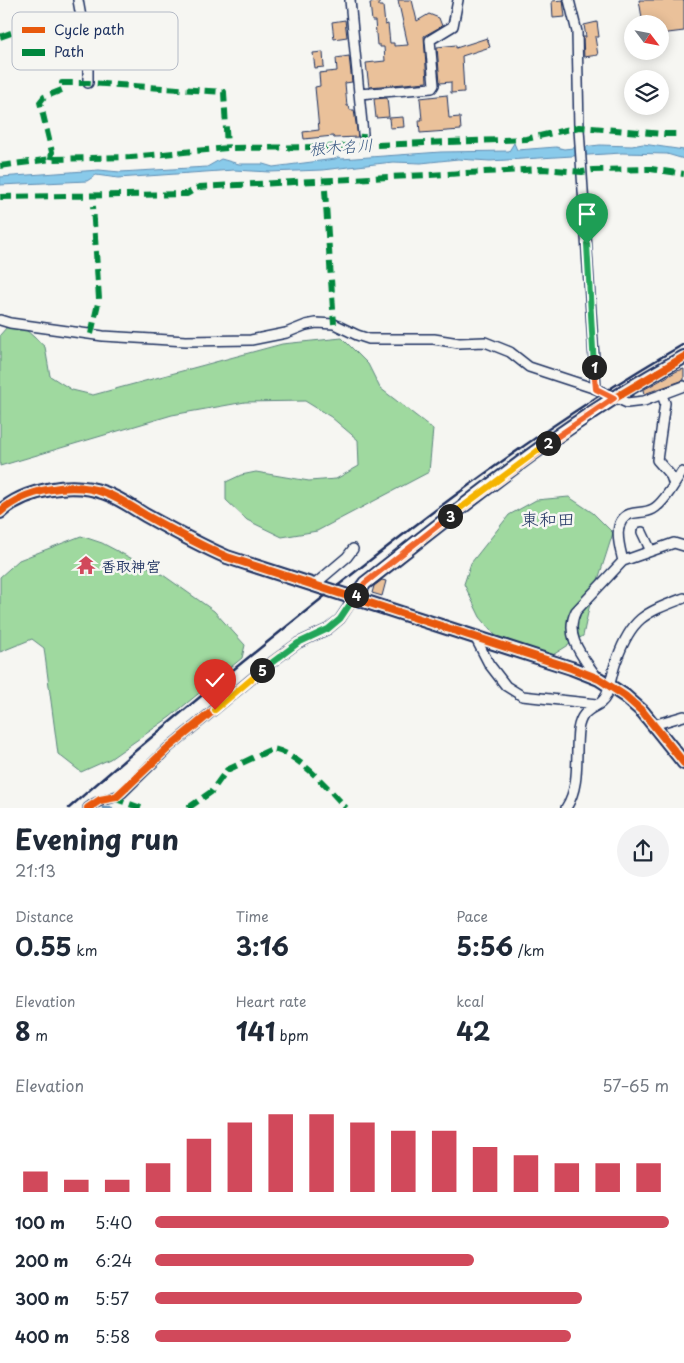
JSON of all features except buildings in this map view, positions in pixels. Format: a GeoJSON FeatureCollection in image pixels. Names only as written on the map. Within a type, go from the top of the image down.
{"type":"FeatureCollection","features":[{"type":"Feature","properties":{"kind":"street"},"geometry":{"type":"LineString","coordinates":[[350,0],[363,134]]}},
{"type":"Feature","properties":{"kind":"street"},"geometry":{"type":"LineString","coordinates":[[359,94],[432,88],[434,85],[430,40],[452,26],[458,0]]}},
{"type":"Feature","properties":{"kind":"street"},"geometry":{"type":"LineString","coordinates":[[569,0],[577,32],[579,129],[596,389]]}},
{"type":"Feature","properties":{"kind":"street"},"geometry":{"type":"LineString","coordinates":[[88,70],[88,83]]}},
{"type":"Feature","properties":{"kind":"street"},"geometry":{"type":"LineString","coordinates":[[0,320],[103,336],[186,341],[252,340],[286,333],[316,323],[334,324],[368,339],[434,339],[459,343],[485,342],[510,352],[529,366],[596,389],[627,403],[644,401],[684,386]]}},
{"type":"Feature","properties":{"kind":"street"},"geometry":{"type":"LineString","coordinates":[[88,808],[94,802],[116,797],[122,793],[168,748],[272,662],[298,643],[328,629],[340,619],[365,583],[476,497],[557,436],[614,398],[684,357]]}},
{"type":"Feature","properties":{"kind":"street"},"geometry":{"type":"LineString","coordinates":[[662,395],[665,403],[657,460],[671,476],[674,485]]}},
{"type":"Feature","properties":{"kind":"street"},"geometry":{"type":"LineString","coordinates":[[623,561],[618,540],[619,529],[624,517],[630,514],[651,511],[674,485],[682,472]]}},
{"type":"Feature","properties":{"kind":"street"},"geometry":{"type":"LineString","coordinates":[[0,512],[8,505],[36,492],[78,488],[105,493],[209,549],[242,562],[571,668],[604,682],[626,696],[643,712],[684,762]]}},
{"type":"Feature","properties":{"kind":"street"},"geometry":{"type":"LineString","coordinates":[[642,532],[651,551]]}},
{"type":"Feature","properties":{"kind":"street"},"geometry":{"type":"LineString","coordinates":[[604,682],[575,643],[571,628],[576,611],[623,561],[674,543],[684,546]]}},
{"type":"Feature","properties":{"kind":"street"},"geometry":{"type":"LineString","coordinates":[[314,586],[347,557],[353,549]]}},
{"type":"Feature","properties":{"kind":"street"},"geometry":{"type":"LineString","coordinates":[[566,808],[575,788],[578,729],[582,714],[605,698],[604,682],[617,659],[630,629],[651,611],[684,598]]}},
{"type":"Feature","properties":{"kind":"street"},"geometry":{"type":"LineString","coordinates":[[475,637],[490,666],[506,686],[522,696],[597,704]]}},
{"type":"Feature","properties":{"kind":"street"},"geometry":{"type":"LineString","coordinates":[[653,725],[684,716]]}},
{"type":"Feature","properties":{"kind":"green space"},"geometry":{"type":"Polygon","coordinates":[[[14,319],[45,347],[50,376],[72,390],[93,395],[282,344],[342,338],[368,364],[380,388],[433,429],[429,472],[317,531],[282,537],[247,520],[226,500],[226,482],[241,475],[256,472],[309,481],[336,479],[359,466],[358,440],[331,417],[305,401],[245,402],[172,415],[0,466],[0,335],[14,319]]]}},
{"type":"Feature","properties":{"kind":"green space"},"geometry":{"type":"Polygon","coordinates":[[[569,497],[593,513],[613,533],[589,608],[583,636],[540,663],[500,641],[480,617],[464,584],[471,563],[509,515],[536,500],[569,497]]]}},
{"type":"Feature","properties":{"kind":"green space"},"geometry":{"type":"Polygon","coordinates":[[[81,536],[102,543],[163,575],[214,611],[245,645],[242,658],[170,717],[110,759],[81,772],[58,754],[44,648],[32,639],[0,652],[0,577],[19,560],[81,536]]]}},
{"type":"Feature","properties":{"kind":"water"},"geometry":{"type":"Polygon","coordinates":[[[514,143],[517,150],[643,144],[684,150],[684,159],[667,154],[622,153],[490,161],[458,159],[421,163],[393,162],[322,170],[270,172],[234,170],[118,178],[96,175],[87,181],[0,185],[0,177],[99,170],[120,172],[207,167],[221,159],[239,164],[263,164],[273,167],[339,157],[341,159],[441,152],[509,151],[514,143]]]}},
{"type":"Feature","properties":{"kind":"waterway"},"geometry":{"type":"LineString","coordinates":[[103,808],[112,808]]}},
{"type":"Feature","properties":{"kind":"railway"},"geometry":{"type":"LineString","coordinates":[[69,808],[238,666],[436,509],[582,406],[684,344]]}},
{"type":"Feature","properties":{"kind":"marked path"},"geometry":{"type":"LineString","coordinates":[[0,37],[12,33]]}},
{"type":"Feature","properties":{"kind":"marked path"},"geometry":{"type":"LineString","coordinates":[[51,159],[52,152],[40,102],[44,97],[62,90],[62,83],[224,92],[227,148]]}},
{"type":"Feature","properties":{"kind":"marked path"},"geometry":{"type":"LineString","coordinates":[[0,166],[51,159],[131,157],[227,148],[327,147],[526,139],[579,127],[677,134]]}},
{"type":"Feature","properties":{"kind":"marked path"},"geometry":{"type":"LineString","coordinates":[[362,146],[363,134]]}},
{"type":"Feature","properties":{"kind":"marked path"},"geometry":{"type":"LineString","coordinates":[[0,197],[187,194],[199,187],[543,169],[582,172],[593,170],[651,169],[684,174]]}},
{"type":"Feature","properties":{"kind":"marked path"},"geometry":{"type":"LineString","coordinates":[[325,190],[334,324]]}},
{"type":"Feature","properties":{"kind":"marked path"},"geometry":{"type":"LineString","coordinates":[[91,334],[99,299],[93,206]]}},
{"type":"Feature","properties":{"kind":"marked path"},"geometry":{"type":"LineString","coordinates":[[188,808],[211,792],[227,770],[272,749],[282,752],[302,764],[346,808]]}},
{"type":"Feature","properties":{"kind":"marked path"},"geometry":{"type":"LineString","coordinates":[[113,798],[141,808]]}},
{"type":"Feature","properties":{"kind":"cycle path"},"geometry":{"type":"LineString","coordinates":[[88,808],[100,800],[116,797],[168,748],[272,662],[298,643],[328,629],[340,619],[365,583],[476,497],[595,410],[684,357]]}},
{"type":"Feature","properties":{"kind":"cycle path"},"geometry":{"type":"LineString","coordinates":[[0,512],[22,498],[50,489],[79,488],[105,493],[227,557],[571,668],[599,679],[625,696],[643,712],[684,763]]}},
{"type":"Feature","properties":{"kind":"place","name":"香取神宮"},"geometry":{"type":"Point","coordinates":[86,565]}},
{"type":"Feature","properties":{"kind":"district","name":"東和田"},"geometry":{"type":"Point","coordinates":[548,518]}},
{"type":"Feature","properties":{"kind":"route"},"geometry":{"type":"LineString","coordinates":[[215,710],[290,648],[328,629],[340,619],[365,583],[557,436],[614,398],[596,389],[587,244]]}},
{"type":"Feature","properties":{"kind":"water label","name":"根木名川"},"geometry":{"type":"Point","coordinates":[341,146]}}]}
